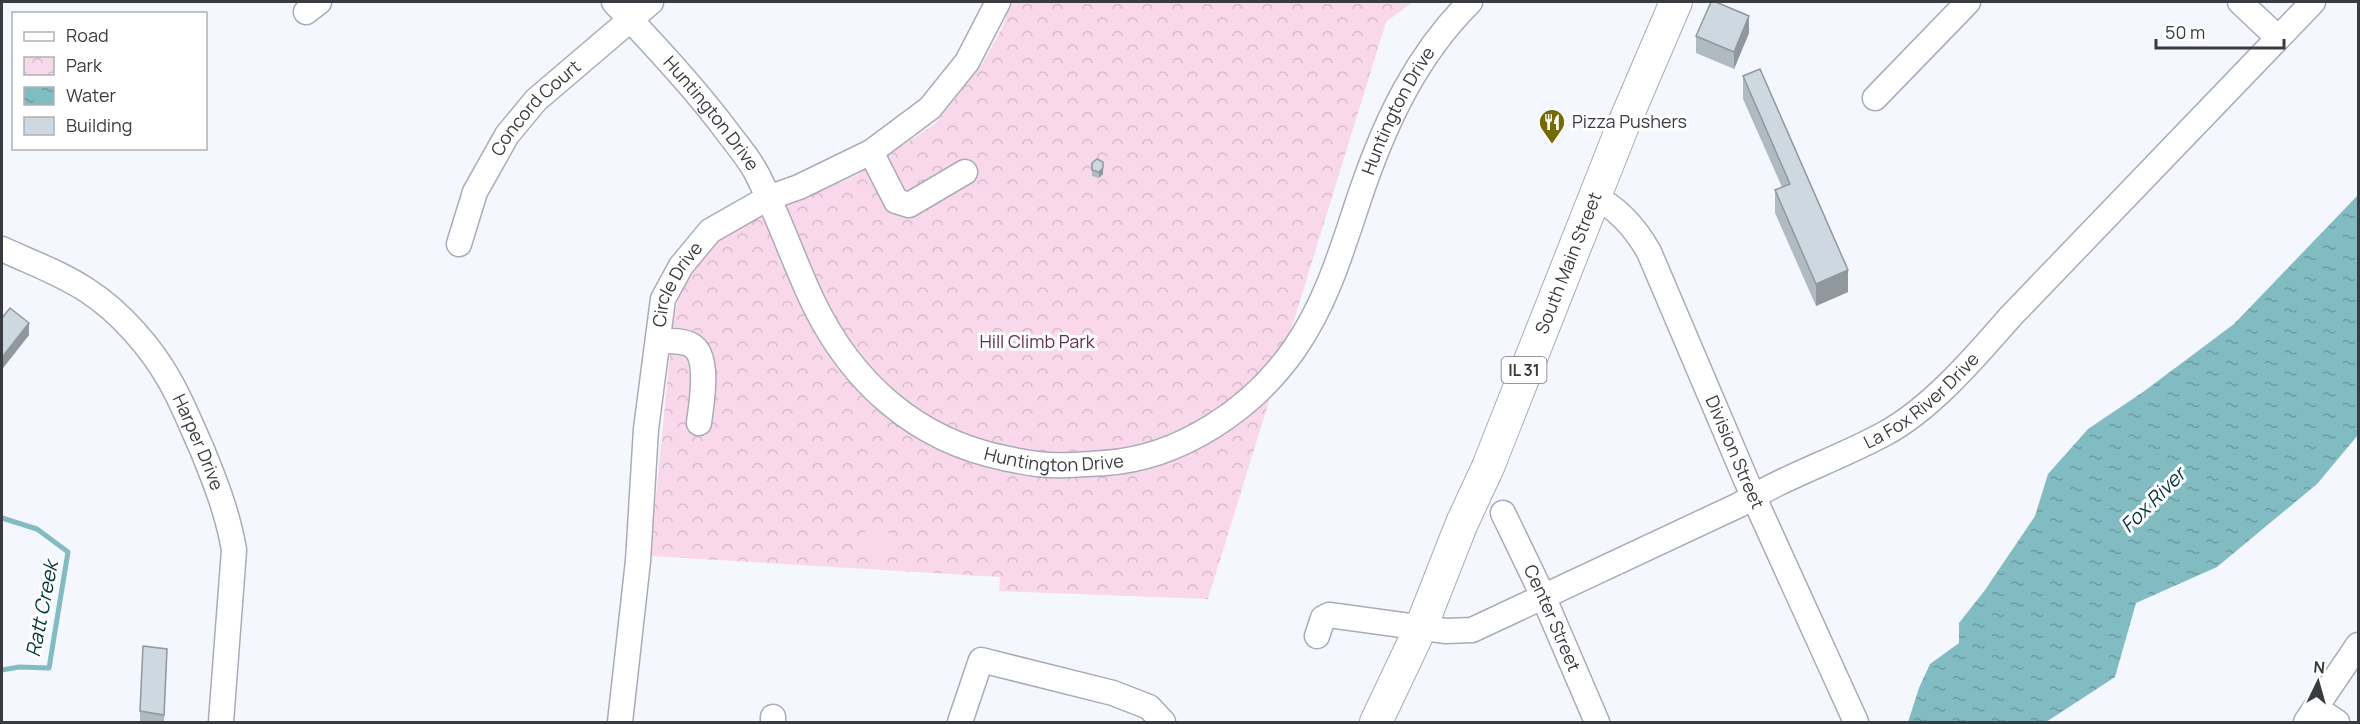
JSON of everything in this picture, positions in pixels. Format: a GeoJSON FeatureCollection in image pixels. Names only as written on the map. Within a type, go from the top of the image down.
{"type":"FeatureCollection","features":[{"type":"Feature","properties":{"kind":"main road","name":"South Main Street"},"geometry":{"type":"LineString","coordinates":[[1376,723],[1421,627],[1462,524],[1488,467],[1526,366],[1675,3]]}},
{"type":"Feature","properties":{"kind":"street","name":"Concord Court"},"geometry":{"type":"LineString","coordinates":[[459,244],[475,192],[507,135],[536,100],[622,10],[651,2]]}},
{"type":"Feature","properties":{"kind":"street","name":"Circle Drive"},"geometry":{"type":"LineString","coordinates":[[620,723],[638,561],[646,429],[663,299],[681,266],[710,231],[768,198],[799,187],[870,152],[930,108],[967,62],[998,2]]}},
{"type":"Feature","properties":{"kind":"street","name":"Huntington Drive"},"geometry":{"type":"LineString","coordinates":[[622,10],[710,108],[755,170],[814,304],[849,363],[891,404],[935,435],[964,447],[1020,461],[1048,465],[1112,462],[1143,456],[1175,446],[1233,413],[1255,394],[1292,353],[1313,321],[1327,291],[1364,183],[1393,113],[1410,79],[1447,25],[1470,2]]}},
{"type":"Feature","properties":{"kind":"street"},"geometry":{"type":"LineString","coordinates":[[1875,98],[1968,2]]}},
{"type":"Feature","properties":{"kind":"street"},"geometry":{"type":"LineString","coordinates":[[2240,2],[2278,38]]}},
{"type":"Feature","properties":{"kind":"street","name":"La Fox River Drive"},"geometry":{"type":"LineString","coordinates":[[1317,636],[1323,618],[1329,615],[1467,632],[1697,525],[1774,484],[1884,434],[1919,410],[1983,348],[2011,316],[2313,2]]}},
{"type":"Feature","properties":{"kind":"street"},"geometry":{"type":"LineString","coordinates":[[870,152],[896,201],[909,206],[965,172]]}},
{"type":"Feature","properties":{"kind":"street","name":"Division Street"},"geometry":{"type":"LineString","coordinates":[[1595,197],[1607,203],[1638,232],[1649,252],[1856,723]]}},
{"type":"Feature","properties":{"kind":"street","name":"Harper Drive"},"geometry":{"type":"LineString","coordinates":[[2,249],[88,291],[117,315],[143,342],[170,379],[223,502],[234,550],[221,723]]}},
{"type":"Feature","properties":{"kind":"street"},"geometry":{"type":"LineString","coordinates":[[658,341],[692,345],[700,354],[703,378],[699,423]]}},
{"type":"Feature","properties":{"kind":"street","name":"Center Street"},"geometry":{"type":"LineString","coordinates":[[1503,513],[1543,596],[1598,723]]}},
{"type":"Feature","properties":{"kind":"street"},"geometry":{"type":"LineString","coordinates":[[2337,723],[2311,715],[2358,645]]}},
{"type":"Feature","properties":{"kind":"street"},"geometry":{"type":"LineString","coordinates":[[960,723],[981,660],[1113,693],[1149,707],[1164,723]]}},
{"type":"Feature","properties":{"kind":"green space","name":"Hill Climb Park"},"geometry":{"type":"Polygon","coordinates":[[[1010,2],[1413,2],[1386,22],[1208,599],[999,591],[1000,577],[650,556],[674,314],[682,287],[692,270],[713,245],[747,224],[857,175],[935,124],[981,66],[1003,26],[1010,2]]]}},
{"type":"Feature","properties":{"kind":"green space"},"geometry":{"type":"Polygon","coordinates":[[[863,532],[890,533],[887,555],[861,553],[863,532]]]}},
{"type":"Feature","properties":{"kind":"water","name":"Fox River"},"geometry":{"type":"Polygon","coordinates":[[[2358,195],[2358,435],[2317,484],[2217,567],[2136,603],[2115,677],[2046,722],[1908,722],[1930,664],[1959,643],[1959,623],[1985,590],[2035,516],[2048,474],[2088,429],[2143,392],[2234,324],[2358,195]]]}},
{"type":"Feature","properties":{"kind":"building"},"geometry":{"type":"Polygon","coordinates":[[[1711,2],[1749,16],[1734,52],[1696,36],[1711,2]]]}},
{"type":"Feature","properties":{"kind":"building"},"geometry":{"type":"Polygon","coordinates":[[[1760,69],[1848,270],[1816,284],[1775,190],[1790,184],[1743,76],[1760,69]]]}},
{"type":"Feature","properties":{"kind":"building"},"geometry":{"type":"Polygon","coordinates":[[[1097,159],[1103,162],[1103,168],[1099,172],[1092,170],[1092,163],[1097,159]]]}},
{"type":"Feature","properties":{"kind":"building"},"geometry":{"type":"Polygon","coordinates":[[[10,308],[29,323],[3,356],[2,318],[10,308]]]}},
{"type":"Feature","properties":{"kind":"building"},"geometry":{"type":"Polygon","coordinates":[[[143,646],[167,649],[164,715],[140,711],[143,646]]]}},
{"type":"Feature","properties":{"kind":"waterway","name":"Ratt Creek"},"geometry":{"type":"LineString","coordinates":[[2,518],[37,529],[68,552],[49,668],[19,667],[2,670]]}},
{"type":"Feature","properties":{"kind":"place","name":"Pizza Pushers"},"geometry":{"type":"Point","coordinates":[1552,145]}}]}
